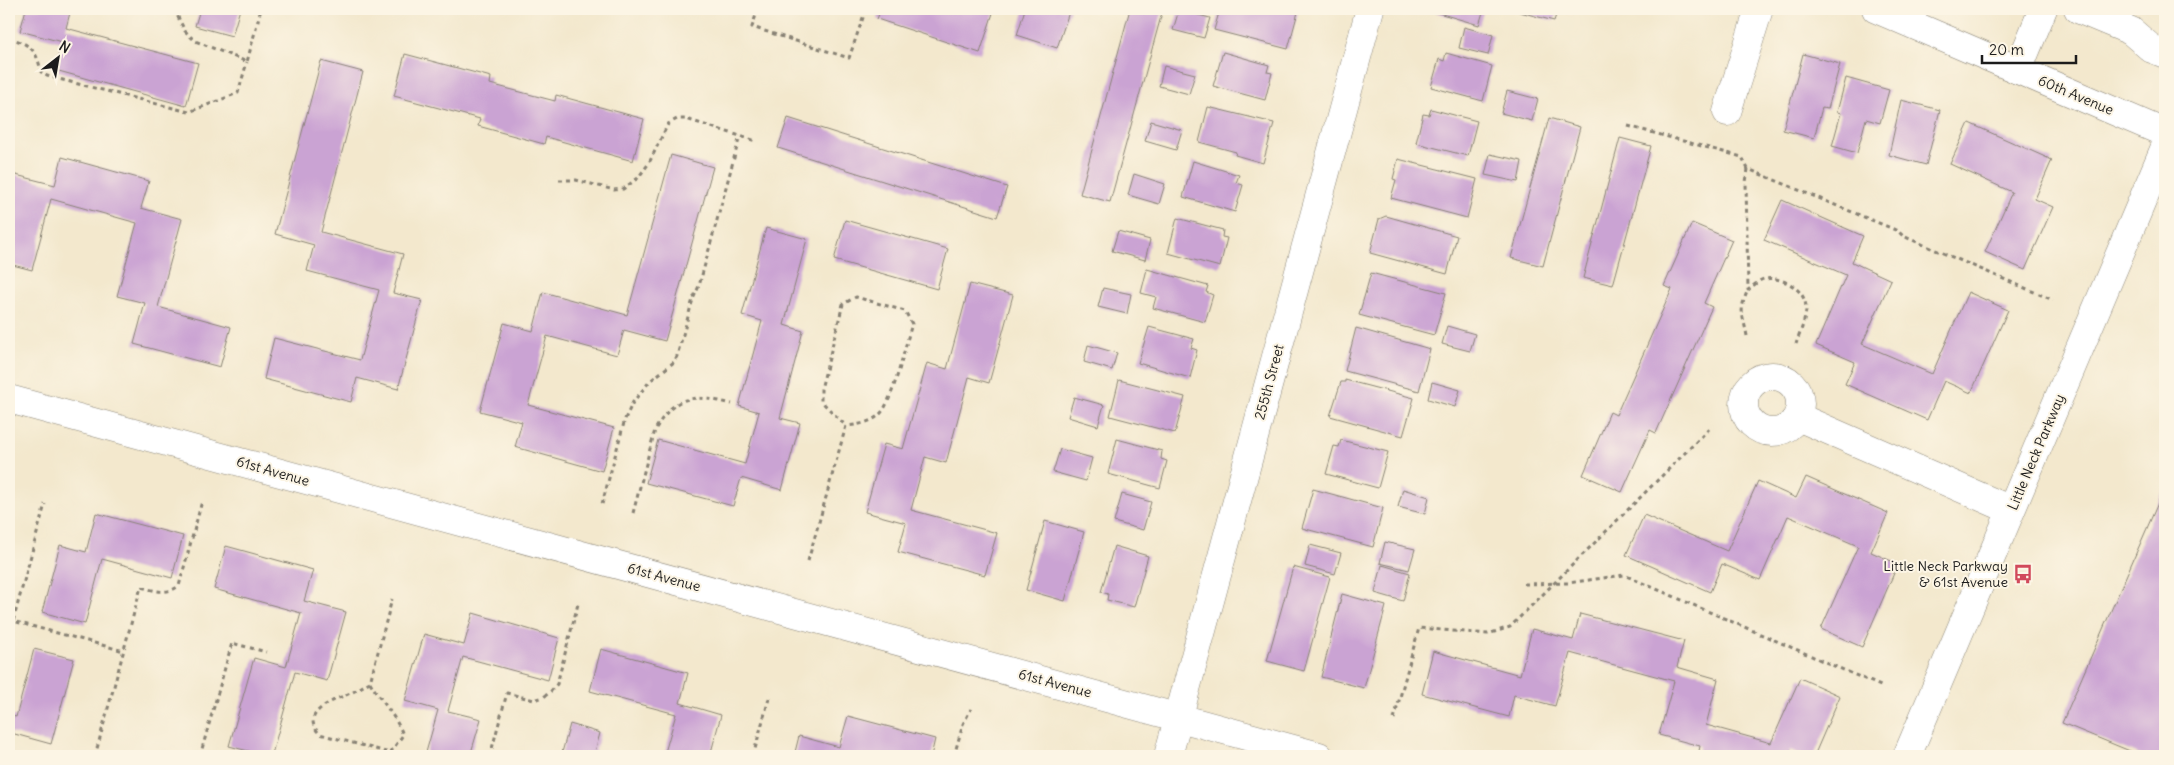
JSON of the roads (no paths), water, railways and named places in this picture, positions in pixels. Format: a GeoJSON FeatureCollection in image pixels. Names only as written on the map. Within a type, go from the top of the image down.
{"type":"FeatureCollection","features":[{"type":"Feature","properties":{"kind":"street","name":"255th Street"},"geometry":{"type":"LineString","coordinates":[[1168,756],[1370,9]]}},
{"type":"Feature","properties":{"kind":"street"},"geometry":{"type":"LineString","coordinates":[[1727,112],[1760,9]]}},
{"type":"Feature","properties":{"kind":"street","name":"60th Avenue"},"geometry":{"type":"LineString","coordinates":[[1876,9],[2165,133]]}},
{"type":"Feature","properties":{"kind":"street"},"geometry":{"type":"LineString","coordinates":[[2018,70],[2043,9]]}},
{"type":"Feature","properties":{"kind":"street"},"geometry":{"type":"LineString","coordinates":[[2078,9],[2131,31],[2152,49],[2165,54]]}},
{"type":"Feature","properties":{"kind":"street","name":"Little Neck Parkway"},"geometry":{"type":"LineString","coordinates":[[1907,756],[2165,147]]}},
{"type":"Feature","properties":{"kind":"street","name":"61st Avenue"},"geometry":{"type":"LineString","coordinates":[[9,399],[415,511],[1179,716],[1319,756]]}},
{"type":"Feature","properties":{"kind":"street"},"geometry":{"type":"LineString","coordinates":[[1798,417],[2011,510]]}},
{"type":"Feature","properties":{"kind":"place","name":"Little Neck Parkway & 61st Avenue"},"geometry":{"type":"Point","coordinates":[2023,574]}}]}
